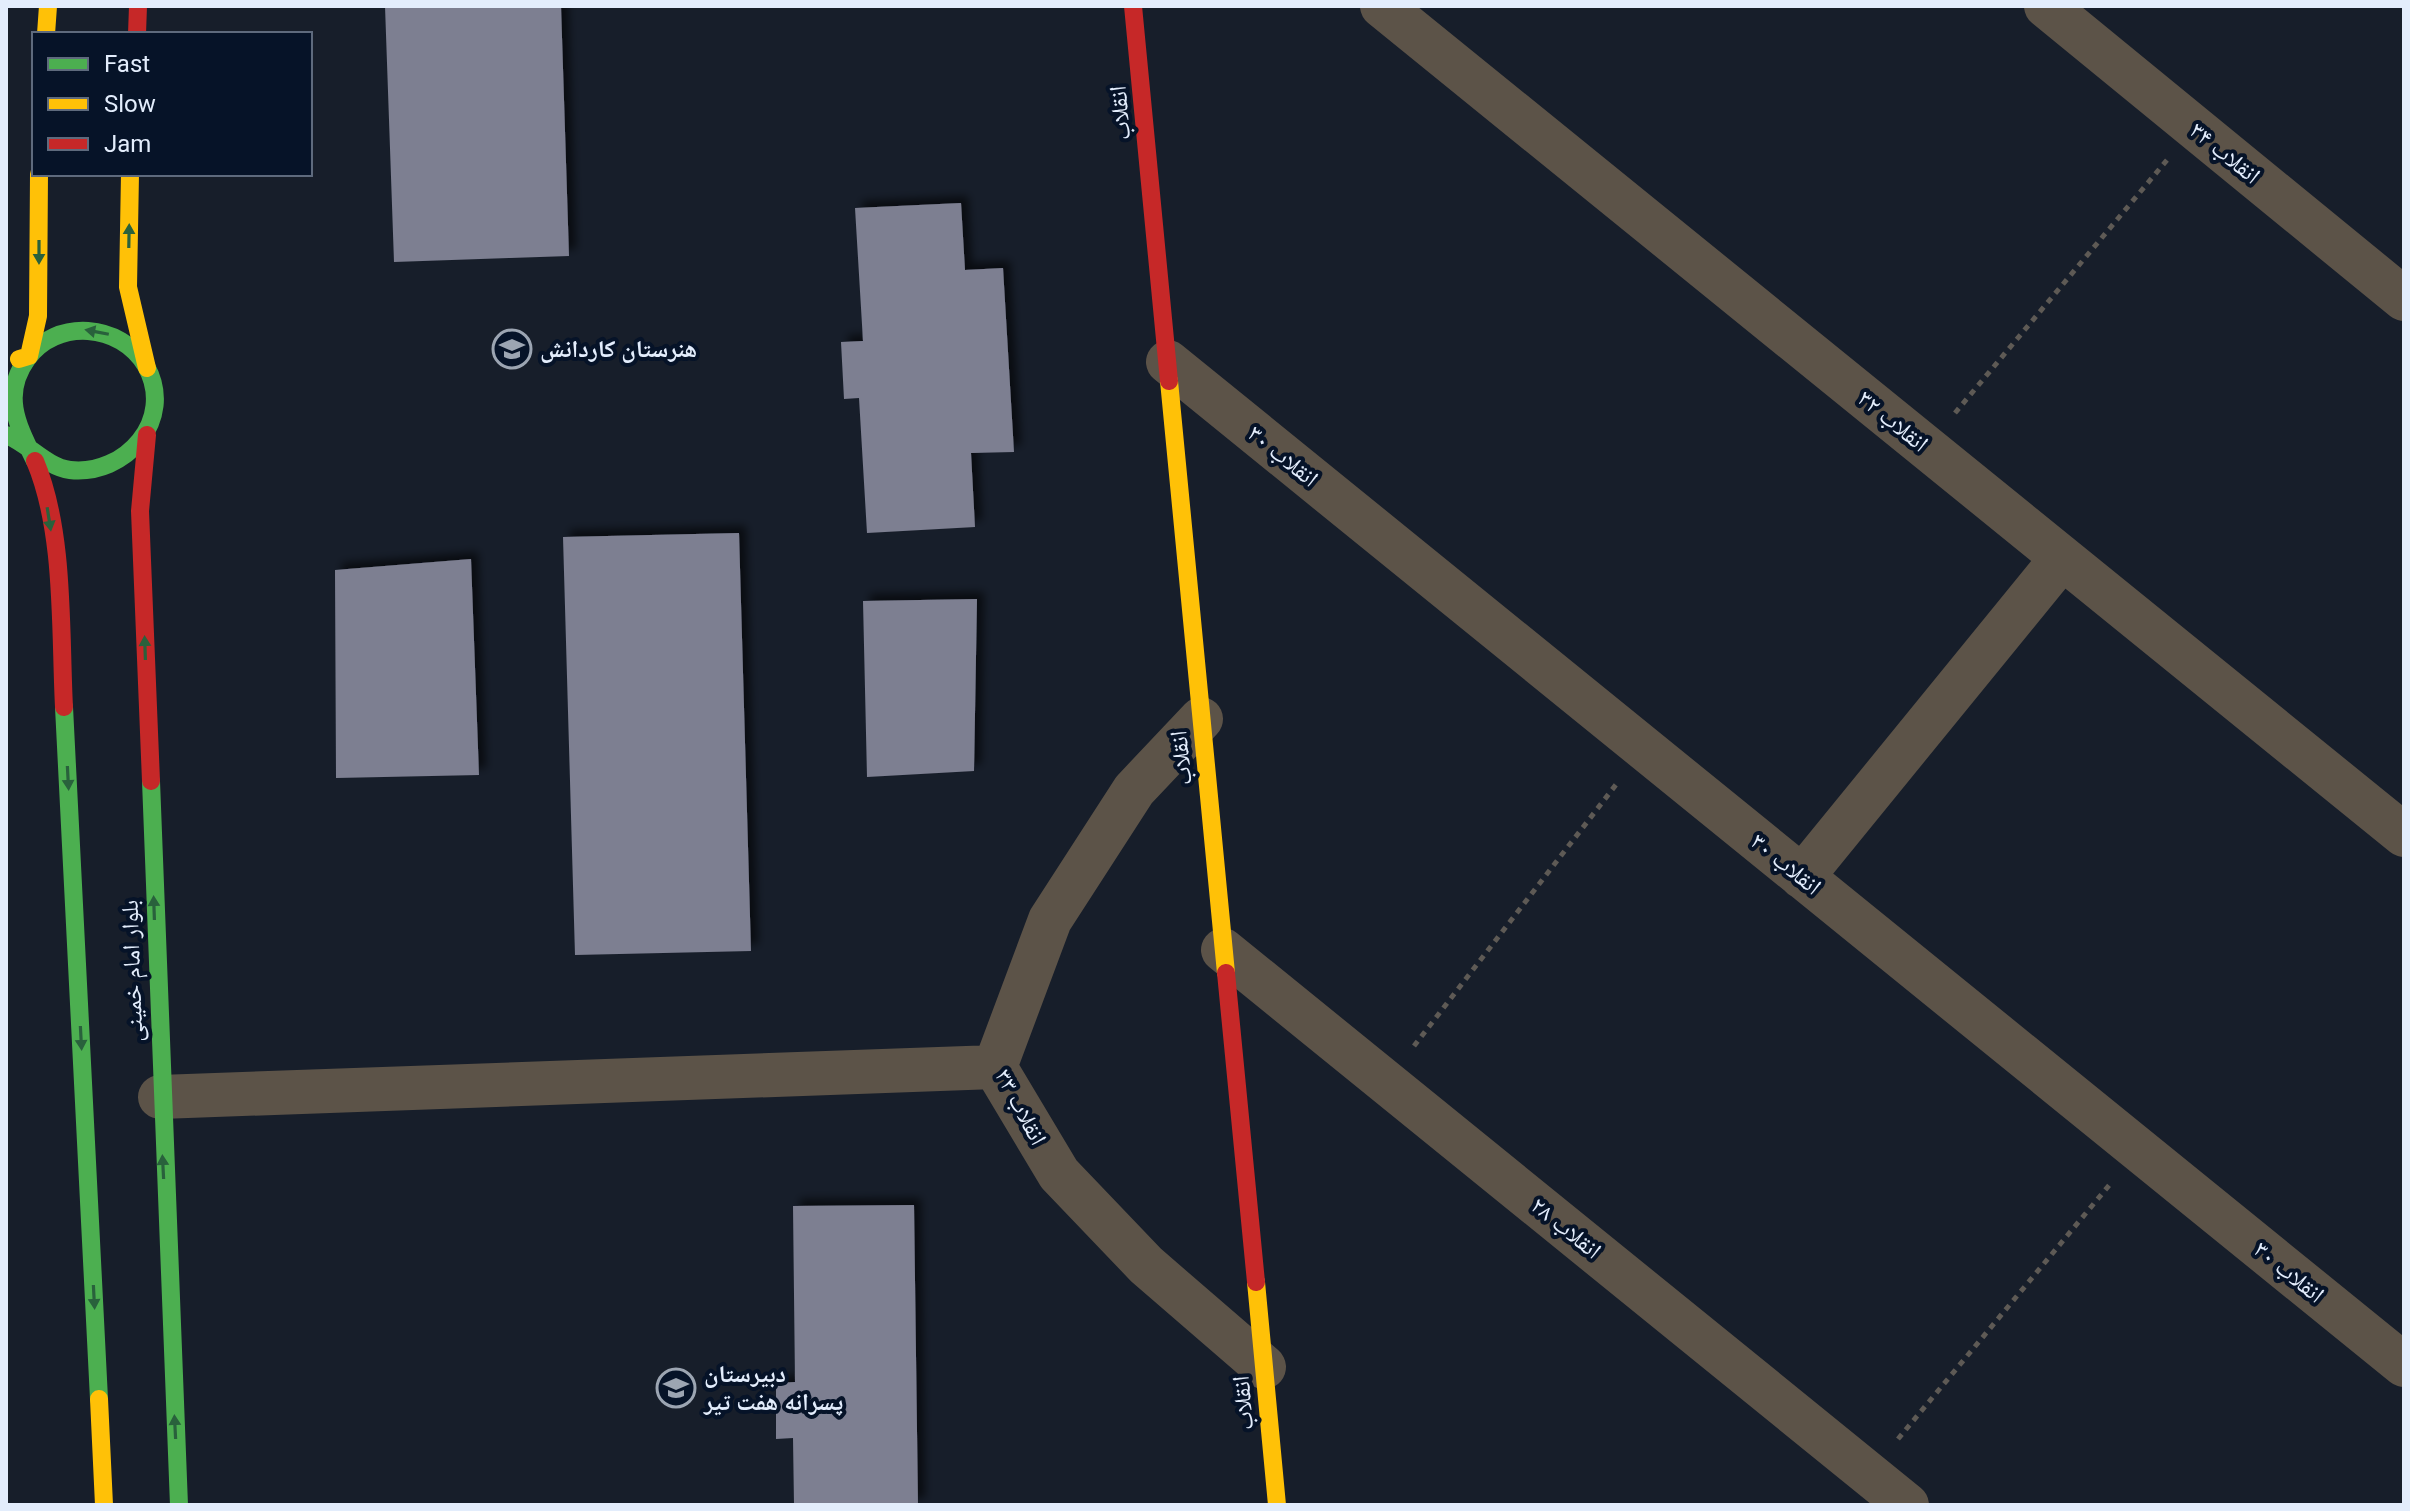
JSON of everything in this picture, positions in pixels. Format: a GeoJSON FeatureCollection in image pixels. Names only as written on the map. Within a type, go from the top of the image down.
{"type":"FeatureCollection","features":[{"type":"Feature","properties":{"kind":"main road"},"geometry":{"type":"LineString","coordinates":[[46,32],[48,6]]}},
{"type":"Feature","properties":{"kind":"main road"},"geometry":{"type":"LineString","coordinates":[[137,32],[138,6]]}},
{"type":"Feature","properties":{"kind":"main road","name":"انقلاب"},"geometry":{"type":"LineString","coordinates":[[1133,6],[1277,1505]]}},
{"type":"Feature","properties":{"kind":"main road"},"geometry":{"type":"LineString","coordinates":[[29,356],[38,316],[39,176]]}},
{"type":"Feature","properties":{"kind":"main road"},"geometry":{"type":"LineString","coordinates":[[6,435],[28,444],[46,460],[67,470],[91,471],[113,466],[132,454],[147,435],[154,413],[155,390],[128,287],[130,176]]}},
{"type":"Feature","properties":{"kind":"main road"},"geometry":{"type":"LineString","coordinates":[[104,1505],[58,582],[40,474],[17,423],[12,400],[17,376],[29,356],[46,340],[68,331],[92,329],[114,336],[133,349],[147,368]]}},
{"type":"Feature","properties":{"kind":"main road"},"geometry":{"type":"LineString","coordinates":[[6,364],[29,356]]}},
{"type":"Feature","properties":{"kind":"main road","name":"بلوار امام خمینی"},"geometry":{"type":"LineString","coordinates":[[147,435],[140,511],[160,1097],[179,1505]]}},
{"type":"Feature","properties":{"kind":"street","name":"انقلاب ۳۲"},"geometry":{"type":"LineString","coordinates":[[1382,6],[2404,835]]}},
{"type":"Feature","properties":{"kind":"street","name":"انقلاب ۳۴"},"geometry":{"type":"LineString","coordinates":[[2046,6],[2404,299]]}},
{"type":"Feature","properties":{"kind":"street","name":"انقلاب ۳۰"},"geometry":{"type":"LineString","coordinates":[[1168,362],[2404,1365]]}},
{"type":"Feature","properties":{"kind":"street"},"geometry":{"type":"LineString","coordinates":[[1802,877],[2062,558]]}},
{"type":"Feature","properties":{"kind":"street","name":"انقلاب ۳۳"},"geometry":{"type":"LineString","coordinates":[[1201,719],[1134,790],[1050,920],[995,1067],[1059,1174],[1146,1265],[1264,1367]]}},
{"type":"Feature","properties":{"kind":"street","name":"انقلاب ۲۸"},"geometry":{"type":"LineString","coordinates":[[1223,950],[1907,1505]]}},
{"type":"Feature","properties":{"kind":"street"},"geometry":{"type":"LineString","coordinates":[[160,1097],[995,1067]]}},
{"type":"Feature","properties":{"kind":"path"},"geometry":{"type":"LineString","coordinates":[[1926,448],[2194,127]]}},
{"type":"Feature","properties":{"kind":"path"},"geometry":{"type":"LineString","coordinates":[[1386,1082],[1644,748]]}},
{"type":"Feature","properties":{"kind":"path"},"geometry":{"type":"LineString","coordinates":[[1869,1474],[2139,1150]]}},
{"type":"Feature","properties":{"kind":"building"},"geometry":{"type":"Polygon","coordinates":[[[385,6],[561,6],[569,256],[394,262],[385,6]]]}},
{"type":"Feature","properties":{"kind":"building"},"geometry":{"type":"Polygon","coordinates":[[[961,203],[965,270],[1003,268],[1014,452],[971,453],[975,527],[867,533],[859,398],[844,399],[841,342],[863,341],[855,208],[961,203]]]}},
{"type":"Feature","properties":{"kind":"building"},"geometry":{"type":"Polygon","coordinates":[[[739,533],[751,951],[575,955],[563,537],[739,533]]]}},
{"type":"Feature","properties":{"kind":"building"},"geometry":{"type":"Polygon","coordinates":[[[471,559],[479,775],[336,778],[335,570],[471,559]]]}},
{"type":"Feature","properties":{"kind":"building"},"geometry":{"type":"Polygon","coordinates":[[[977,599],[974,771],[867,777],[863,601],[977,599]]]}},
{"type":"Feature","properties":{"kind":"building"},"geometry":{"type":"Polygon","coordinates":[[[914,1205],[918,1505],[794,1505],[793,1438],[776,1439],[776,1383],[795,1382],[793,1206],[914,1205]]]}},
{"type":"Feature","properties":{"kind":"traffic: fast"},"geometry":{"type":"LineString","coordinates":[[6,435],[22,443],[30,449],[45,460],[70,470],[109,464],[126,454],[150,424],[155,406],[154,386],[146,366],[135,352],[105,334],[71,332],[39,346],[27,359],[19,372],[14,398],[18,423],[23,435],[29,448],[35,461]]}},
{"type":"Feature","properties":{"kind":"traffic: fast"},"geometry":{"type":"LineString","coordinates":[[64,707],[99,1399]]}},
{"type":"Feature","properties":{"kind":"traffic: fast"},"geometry":{"type":"LineString","coordinates":[[151,781],[179,1505]]}},
{"type":"Feature","properties":{"kind":"traffic: slow"},"geometry":{"type":"LineString","coordinates":[[46,32],[48,6]]}},
{"type":"Feature","properties":{"kind":"traffic: slow"},"geometry":{"type":"LineString","coordinates":[[19,359],[29,356],[38,316],[39,176]]}},
{"type":"Feature","properties":{"kind":"traffic: slow"},"geometry":{"type":"LineString","coordinates":[[130,176],[128,287],[147,368]]}},
{"type":"Feature","properties":{"kind":"traffic: slow"},"geometry":{"type":"LineString","coordinates":[[1169,381],[1226,973]]}},
{"type":"Feature","properties":{"kind":"traffic: slow"},"geometry":{"type":"LineString","coordinates":[[1256,1282],[1277,1505]]}},
{"type":"Feature","properties":{"kind":"traffic: slow"},"geometry":{"type":"LineString","coordinates":[[99,1399],[104,1505]]}},
{"type":"Feature","properties":{"kind":"traffic: jam"},"geometry":{"type":"LineString","coordinates":[[137,32],[138,6]]}},
{"type":"Feature","properties":{"kind":"traffic: jam"},"geometry":{"type":"LineString","coordinates":[[1133,6],[1169,381]]}},
{"type":"Feature","properties":{"kind":"traffic: jam"},"geometry":{"type":"LineString","coordinates":[[147,435],[140,511],[151,781]]}},
{"type":"Feature","properties":{"kind":"traffic: jam"},"geometry":{"type":"LineString","coordinates":[[35,461],[45,489],[56,550],[64,707]]}},
{"type":"Feature","properties":{"kind":"traffic: jam"},"geometry":{"type":"LineString","coordinates":[[1226,973],[1256,1282]]}},
{"type":"Feature","properties":{"kind":"place","name":"هنرستان کاردانش"},"geometry":{"type":"Point","coordinates":[512,349]}},
{"type":"Feature","properties":{"kind":"place","name":"دبیرستان پسرانه هفت تیر"},"geometry":{"type":"Point","coordinates":[676,1388]}}]}
